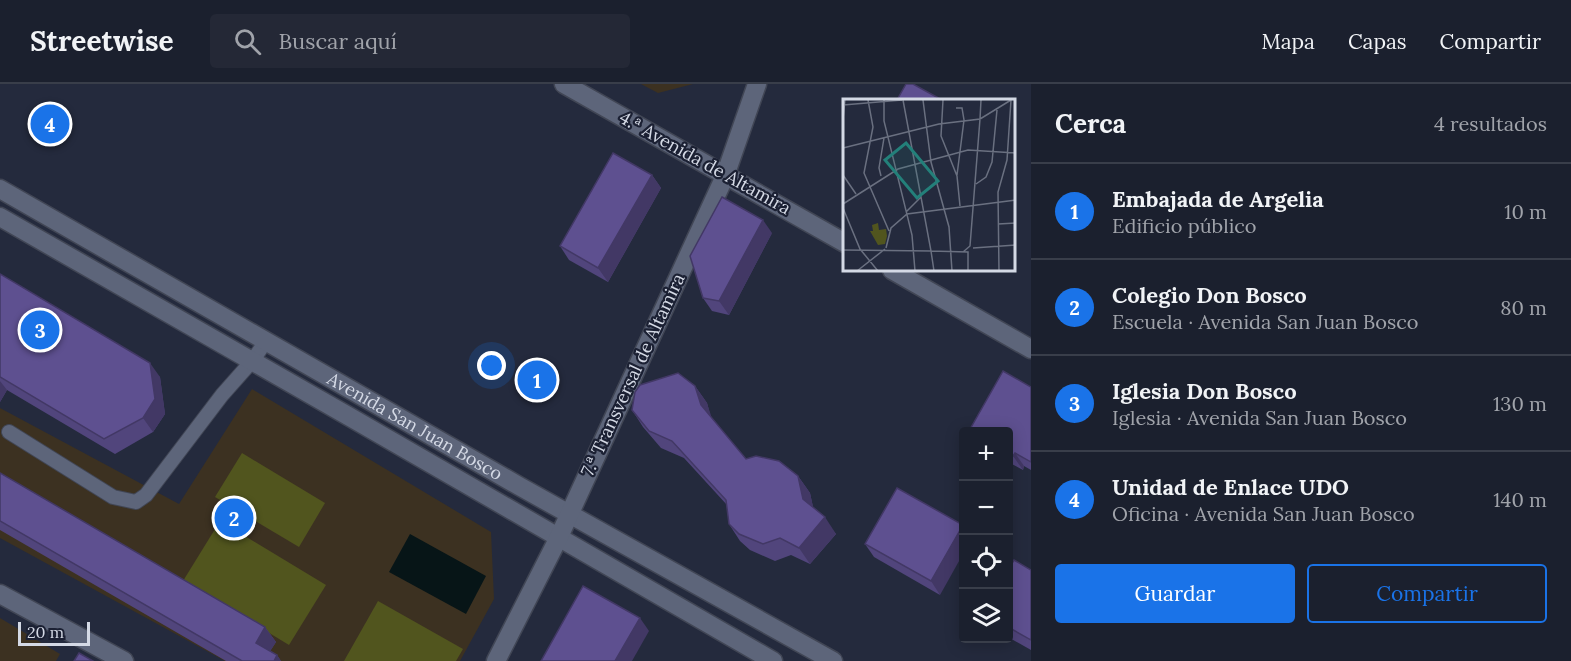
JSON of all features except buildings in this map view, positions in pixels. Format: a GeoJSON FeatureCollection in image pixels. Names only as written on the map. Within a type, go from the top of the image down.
{"type":"FeatureCollection","features":[{"type":"Feature","properties":{"kind":"street","name":"4.ª Avenida de Altamira"},"geometry":{"type":"LineString","coordinates":[[564,84],[843,242]]}},
{"type":"Feature","properties":{"kind":"street","name":"7.ª Transversal de Altamira"},"geometry":{"type":"LineString","coordinates":[[496,661],[558,539],[725,176],[757,84]]}},
{"type":"Feature","properties":{"kind":"street","name":"Avenida San Juan Bosco"},"geometry":{"type":"LineString","coordinates":[[0,189],[569,515],[833,661]]}},
{"type":"Feature","properties":{"kind":"street","name":"Avenida San Juan Bosco"},"geometry":{"type":"LineString","coordinates":[[0,217],[253,360],[558,539],[773,661]]}},
{"type":"Feature","properties":{"kind":"street"},"geometry":{"type":"LineString","coordinates":[[896,272],[1031,349]]}},
{"type":"Feature","properties":{"kind":"street"},"geometry":{"type":"LineString","coordinates":[[0,594],[124,661]]}},
{"type":"Feature","properties":{"kind":"lane"},"geometry":{"type":"LineString","coordinates":[[9,432],[113,497],[136,502],[146,495],[266,341]]}},
{"type":"Feature","properties":{"kind":"shaded area"},"geometry":{"type":"Polygon","coordinates":[[[641,84],[693,84],[658,93],[641,84]]]}},
{"type":"Feature","properties":{"kind":"shaded area"},"geometry":{"type":"Polygon","coordinates":[[[252,389],[491,532],[494,599],[460,661],[225,661],[0,538],[0,408],[179,504],[252,389]]]}},
{"type":"Feature","properties":{"kind":"shaded area"},"geometry":{"type":"Polygon","coordinates":[[[410,534],[486,576],[466,614],[389,572],[410,534]]]}},
{"type":"Feature","properties":{"kind":"shaded area"},"geometry":{"type":"Polygon","coordinates":[[[0,618],[60,654],[56,661],[0,661],[0,618]]]}},
{"type":"Feature","properties":{"kind":"green space"},"geometry":{"type":"Polygon","coordinates":[[[242,453],[325,503],[299,547],[215,497],[242,453]]]}},
{"type":"Feature","properties":{"kind":"green space"},"geometry":{"type":"Polygon","coordinates":[[[220,521],[326,585],[289,645],[183,581],[220,521]]]}},
{"type":"Feature","properties":{"kind":"green space"},"geometry":{"type":"Polygon","coordinates":[[[378,601],[463,649],[456,661],[344,661],[378,601]]]}},
{"type":"Feature","properties":{"kind":"place","name":"Unidad de Enlace UDO"},"geometry":{"type":"Point","coordinates":[50,124]}},
{"type":"Feature","properties":{"kind":"place","name":"Iglesia Don Bosco"},"geometry":{"type":"Point","coordinates":[40,330]}},
{"type":"Feature","properties":{"kind":"place","name":"Embajada de Argelia"},"geometry":{"type":"Point","coordinates":[537,380]}},
{"type":"Feature","properties":{"kind":"place","name":"Colegio Don Bosco"},"geometry":{"type":"Point","coordinates":[234,518]}}]}
